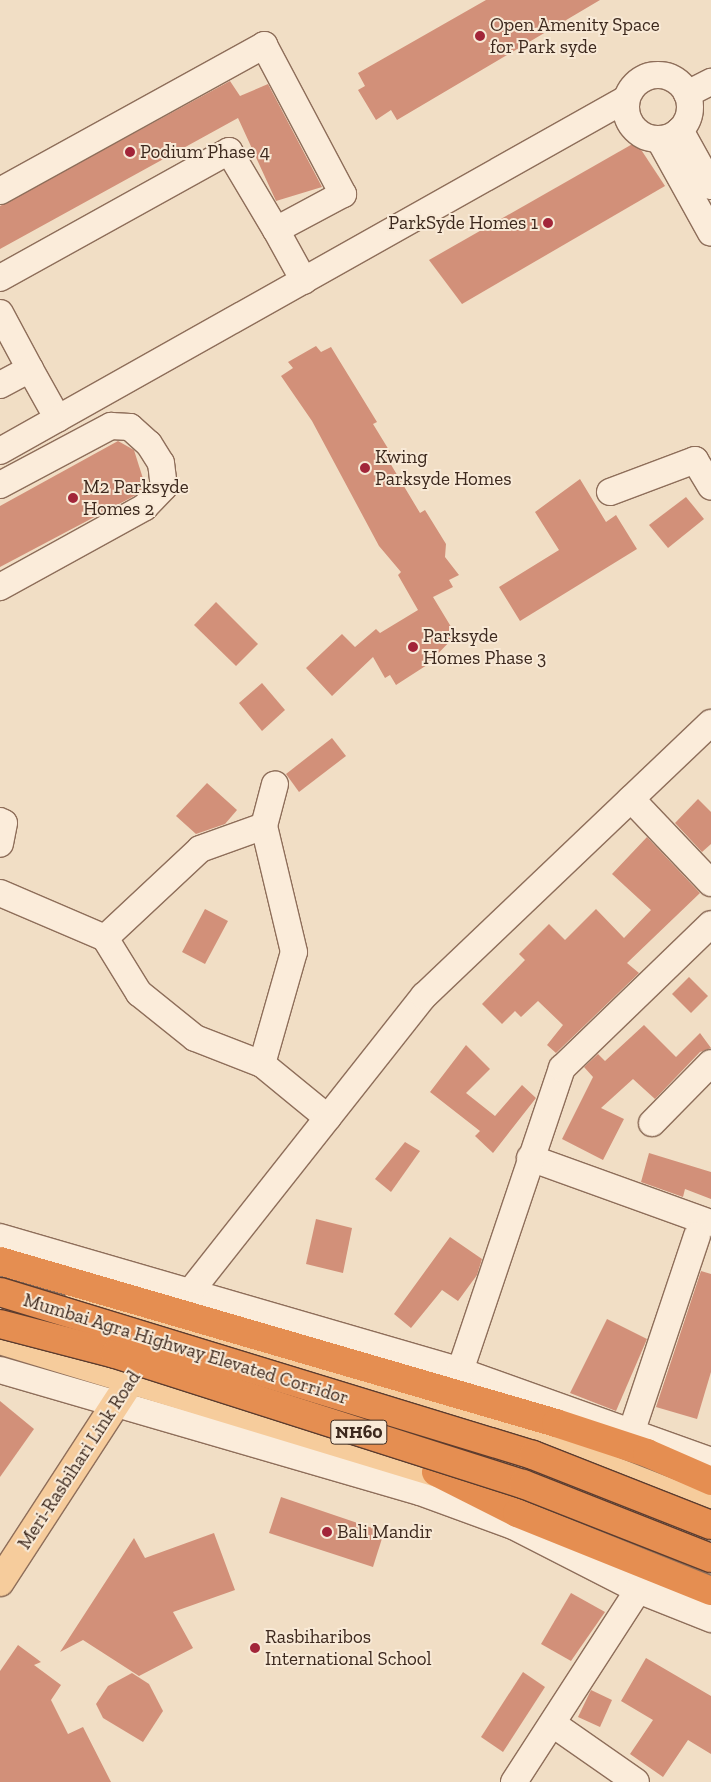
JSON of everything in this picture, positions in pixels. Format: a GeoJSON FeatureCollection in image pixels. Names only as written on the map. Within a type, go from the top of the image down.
{"type":"FeatureCollection","features":[{"type":"Feature","properties":{"kind":"highway"},"geometry":{"type":"LineString","coordinates":[[0,1261],[176,1310],[556,1423],[647,1453],[711,1481]]}},
{"type":"Feature","properties":{"kind":"highway","name":"Mumbai Agra Highway Elevated Corridor"},"geometry":{"type":"LineString","coordinates":[[0,1292],[533,1455],[711,1525]]}},
{"type":"Feature","properties":{"kind":"highway","name":"Mumbai Agra Highway Elevated Corridor"},"geometry":{"type":"LineString","coordinates":[[0,1324],[115,1354],[523,1484],[711,1558]]}},
{"type":"Feature","properties":{"kind":"highway"},"geometry":{"type":"LineString","coordinates":[[436,1472],[517,1513],[711,1592]]}},
{"type":"Feature","properties":{"kind":"main road"},"geometry":{"type":"LineString","coordinates":[[0,1280],[176,1310],[535,1440],[711,1509]]}},
{"type":"Feature","properties":{"kind":"main road","name":"Meri-Rasbihari Link Road"},"geometry":{"type":"LineString","coordinates":[[0,1582],[176,1310]]}},
{"type":"Feature","properties":{"kind":"main road"},"geometry":{"type":"LineString","coordinates":[[0,1340],[133,1378],[436,1472],[524,1497],[711,1571]]}},
{"type":"Feature","properties":{"kind":"street"},"geometry":{"type":"LineString","coordinates":[[0,191],[264,45],[343,194],[276,230]]}},
{"type":"Feature","properties":{"kind":"street"},"geometry":{"type":"LineString","coordinates":[[0,451],[626,99],[636,82],[655,75],[674,79],[687,94],[689,113],[670,134]]}},
{"type":"Feature","properties":{"kind":"street"},"geometry":{"type":"LineString","coordinates":[[687,94],[711,82]]}},
{"type":"Feature","properties":{"kind":"street"},"geometry":{"type":"LineString","coordinates":[[626,99],[634,128],[670,134],[711,186]]}},
{"type":"Feature","properties":{"kind":"street"},"geometry":{"type":"LineString","coordinates":[[670,134],[711,233]]}},
{"type":"Feature","properties":{"kind":"street"},"geometry":{"type":"LineString","coordinates":[[0,278],[229,151],[304,280]]}},
{"type":"Feature","properties":{"kind":"street"},"geometry":{"type":"LineString","coordinates":[[0,313],[58,419]]}},
{"type":"Feature","properties":{"kind":"street"},"geometry":{"type":"LineString","coordinates":[[0,386],[30,369]]}},
{"type":"Feature","properties":{"kind":"street"},"geometry":{"type":"LineString","coordinates":[[0,485],[110,426],[130,428],[149,444],[161,463],[164,488],[145,508],[0,587]]}},
{"type":"Feature","properties":{"kind":"street"},"geometry":{"type":"LineString","coordinates":[[610,492],[695,460],[711,487]]}},
{"type":"Feature","properties":{"kind":"street"},"geometry":{"type":"LineString","coordinates":[[176,1310],[424,996],[711,723]]}},
{"type":"Feature","properties":{"kind":"street"},"geometry":{"type":"LineString","coordinates":[[262,1064],[294,952],[264,826],[275,784]]}},
{"type":"Feature","properties":{"kind":"street"},"geometry":{"type":"LineString","coordinates":[[631,799],[711,883]]}},
{"type":"Feature","properties":{"kind":"street"},"geometry":{"type":"LineString","coordinates":[[0,821],[4,823],[0,844]]}},
{"type":"Feature","properties":{"kind":"street"},"geometry":{"type":"LineString","coordinates":[[105,938],[200,849],[264,826]]}},
{"type":"Feature","properties":{"kind":"street"},"geometry":{"type":"LineString","coordinates":[[0,893],[105,938],[139,993],[195,1038],[262,1064],[328,1118]]}},
{"type":"Feature","properties":{"kind":"street"},"geometry":{"type":"LineString","coordinates":[[460,1370],[530,1158],[562,1068],[710,927]]}},
{"type":"Feature","properties":{"kind":"street"},"geometry":{"type":"LineString","coordinates":[[652,1123],[711,1063]]}},
{"type":"Feature","properties":{"kind":"street"},"geometry":{"type":"LineString","coordinates":[[530,1158],[704,1230],[632,1430]]}},
{"type":"Feature","properties":{"kind":"street"},"geometry":{"type":"LineString","coordinates":[[0,1237],[176,1310],[460,1370],[632,1430],[711,1460]]}},
{"type":"Feature","properties":{"kind":"street"},"geometry":{"type":"LineString","coordinates":[[0,1370],[118,1401],[439,1498],[513,1526],[638,1590],[711,1619]]}},
{"type":"Feature","properties":{"kind":"street"},"geometry":{"type":"LineString","coordinates":[[514,1782],[638,1590]]}},
{"type":"Feature","properties":{"kind":"street"},"geometry":{"type":"LineString","coordinates":[[553,1724],[636,1782]]}},
{"type":"Feature","properties":{"kind":"building","name":"Open Amenity Space for Park syde"},"geometry":{"type":"Polygon","coordinates":[[[486,0],[600,0],[397,120],[391,110],[376,120],[358,90],[365,86],[358,73],[486,0]]]}},
{"type":"Feature","properties":{"kind":"building","name":"Podium Phase 4"},"geometry":{"type":"Polygon","coordinates":[[[230,81],[240,96],[268,84],[322,187],[276,201],[238,118],[0,249],[0,206],[230,81]]]}},
{"type":"Feature","properties":{"kind":"building","name":"ParkSyde Homes 1"},"geometry":{"type":"Polygon","coordinates":[[[636,142],[665,186],[462,304],[429,260],[636,142]]]}},
{"type":"Feature","properties":{"kind":"building","name":"Kwing Parksyde Homes"},"geometry":{"type":"Polygon","coordinates":[[[316,346],[321,352],[331,347],[377,422],[373,424],[392,455],[387,458],[420,513],[425,510],[446,544],[445,557],[459,575],[449,580],[453,587],[433,597],[456,635],[427,665],[396,685],[390,675],[385,678],[373,657],[332,696],[306,668],[342,634],[355,647],[376,629],[380,633],[418,610],[398,575],[401,572],[379,546],[312,421],[281,376],[293,368],[288,362],[316,346]]]}},
{"type":"Feature","properties":{"kind":"building","name":"M2 Parksyde Homes 2"},"geometry":{"type":"Polygon","coordinates":[[[118,441],[134,450],[145,485],[136,495],[0,567],[0,506],[118,441]]]}},
{"type":"Feature","properties":{"kind":"building"},"geometry":{"type":"Polygon","coordinates":[[[580,479],[606,522],[616,515],[637,549],[520,621],[499,587],[559,550],[535,512],[580,479]]]}},
{"type":"Feature","properties":{"kind":"building"},"geometry":{"type":"Polygon","coordinates":[[[686,497],[704,519],[668,548],[649,525],[686,497]]]}},
{"type":"Feature","properties":{"kind":"building"},"geometry":{"type":"Polygon","coordinates":[[[216,602],[258,644],[236,666],[194,625],[216,602]]]}},
{"type":"Feature","properties":{"kind":"building"},"geometry":{"type":"Polygon","coordinates":[[[262,683],[285,710],[262,731],[239,703],[262,683]]]}},
{"type":"Feature","properties":{"kind":"building"},"geometry":{"type":"Polygon","coordinates":[[[332,738],[346,756],[299,792],[286,774],[332,738]]]}},
{"type":"Feature","properties":{"kind":"building"},"geometry":{"type":"Polygon","coordinates":[[[207,783],[237,810],[225,824],[196,834],[176,816],[207,783]]]}},
{"type":"Feature","properties":{"kind":"building"},"geometry":{"type":"Polygon","coordinates":[[[698,799],[711,812],[711,844],[702,852],[675,823],[698,799]]]}},
{"type":"Feature","properties":{"kind":"building"},"geometry":{"type":"Polygon","coordinates":[[[647,837],[700,893],[627,963],[639,973],[556,1053],[547,1045],[563,1025],[538,1001],[521,1017],[515,1011],[502,1024],[482,1004],[525,960],[519,954],[549,924],[565,940],[596,909],[624,938],[651,910],[612,874],[647,837]]]}},
{"type":"Feature","properties":{"kind":"building"},"geometry":{"type":"Polygon","coordinates":[[[205,909],[228,921],[205,964],[182,952],[205,909]]]}},
{"type":"Feature","properties":{"kind":"building"},"geometry":{"type":"Polygon","coordinates":[[[689,977],[708,996],[691,1013],[672,994],[689,977]]]}},
{"type":"Feature","properties":{"kind":"building"},"geometry":{"type":"Polygon","coordinates":[[[644,1025],[676,1057],[700,1033],[711,1048],[700,1052],[655,1099],[633,1079],[601,1108],[624,1119],[603,1160],[562,1139],[593,1077],[584,1067],[598,1054],[605,1061],[644,1025]]]}},
{"type":"Feature","properties":{"kind":"building"},"geometry":{"type":"Polygon","coordinates":[[[466,1045],[490,1069],[466,1093],[495,1116],[522,1085],[536,1098],[493,1153],[475,1136],[480,1131],[430,1092],[466,1045]]]}},
{"type":"Feature","properties":{"kind":"building"},"geometry":{"type":"Polygon","coordinates":[[[405,1142],[420,1151],[391,1192],[375,1179],[405,1142]]]}},
{"type":"Feature","properties":{"kind":"building"},"geometry":{"type":"Polygon","coordinates":[[[649,1153],[711,1172],[711,1199],[685,1189],[683,1197],[641,1182],[649,1153]]]}},
{"type":"Feature","properties":{"kind":"building"},"geometry":{"type":"Polygon","coordinates":[[[316,1219],[352,1228],[343,1273],[306,1264],[316,1219]]]}},
{"type":"Feature","properties":{"kind":"building"},"geometry":{"type":"Polygon","coordinates":[[[450,1237],[482,1259],[477,1275],[458,1301],[442,1290],[411,1328],[394,1314],[450,1237]]]}},
{"type":"Feature","properties":{"kind":"building"},"geometry":{"type":"Polygon","coordinates":[[[701,1271],[711,1274],[711,1372],[697,1419],[656,1407],[701,1271]]]}},
{"type":"Feature","properties":{"kind":"building"},"geometry":{"type":"Polygon","coordinates":[[[607,1319],[647,1339],[616,1411],[570,1393],[607,1319]]]}},
{"type":"Feature","properties":{"kind":"building"},"geometry":{"type":"Polygon","coordinates":[[[0,1401],[34,1429],[0,1477],[0,1401]]]}},
{"type":"Feature","properties":{"kind":"building","name":"Bali Mandir"},"geometry":{"type":"Polygon","coordinates":[[[281,1497],[384,1532],[373,1567],[269,1533],[281,1497]]]}},
{"type":"Feature","properties":{"kind":"building"},"geometry":{"type":"Polygon","coordinates":[[[214,1533],[235,1590],[173,1612],[193,1648],[139,1676],[83,1640],[60,1652],[134,1538],[145,1558],[214,1533]]]}},
{"type":"Feature","properties":{"kind":"building"},"geometry":{"type":"Polygon","coordinates":[[[571,1593],[605,1612],[571,1661],[541,1644],[571,1593]]]}},
{"type":"Feature","properties":{"kind":"building"},"geometry":{"type":"Polygon","coordinates":[[[18,1645],[41,1662],[34,1665],[61,1685],[51,1700],[68,1734],[83,1727],[111,1782],[0,1782],[0,1671],[18,1645]]]}},
{"type":"Feature","properties":{"kind":"building"},"geometry":{"type":"Polygon","coordinates":[[[646,1658],[711,1696],[711,1754],[688,1740],[663,1777],[630,1754],[653,1720],[621,1701],[646,1658]]]}},
{"type":"Feature","properties":{"kind":"building"},"geometry":{"type":"Polygon","coordinates":[[[523,1672],[545,1687],[503,1752],[481,1737],[523,1672]]]}},
{"type":"Feature","properties":{"kind":"building"},"geometry":{"type":"Polygon","coordinates":[[[132,1673],[149,1684],[163,1711],[143,1742],[103,1718],[96,1704],[108,1686],[132,1673]]]}},
{"type":"Feature","properties":{"kind":"building"},"geometry":{"type":"Polygon","coordinates":[[[591,1690],[612,1700],[600,1727],[578,1717],[591,1690]]]}},
{"type":"Feature","properties":{"kind":"place","name":"Open Amenity Space for Park syde"},"geometry":{"type":"Point","coordinates":[480,36]}},
{"type":"Feature","properties":{"kind":"place","name":"Podium Phase 4"},"geometry":{"type":"Point","coordinates":[130,152]}},
{"type":"Feature","properties":{"kind":"place","name":"ParkSyde Homes 1"},"geometry":{"type":"Point","coordinates":[548,223]}},
{"type":"Feature","properties":{"kind":"place","name":"Kwing Parksyde Homes"},"geometry":{"type":"Point","coordinates":[365,468]}},
{"type":"Feature","properties":{"kind":"place","name":"M2 Parksyde Homes 2"},"geometry":{"type":"Point","coordinates":[73,498]}},
{"type":"Feature","properties":{"kind":"place","name":"Parksyde Homes Phase 3"},"geometry":{"type":"Point","coordinates":[413,647]}},
{"type":"Feature","properties":{"kind":"place","name":"Bali Mandir"},"geometry":{"type":"Point","coordinates":[327,1532]}},
{"type":"Feature","properties":{"kind":"place","name":"Rasbiharibos International School"},"geometry":{"type":"Point","coordinates":[255,1648]}}]}
